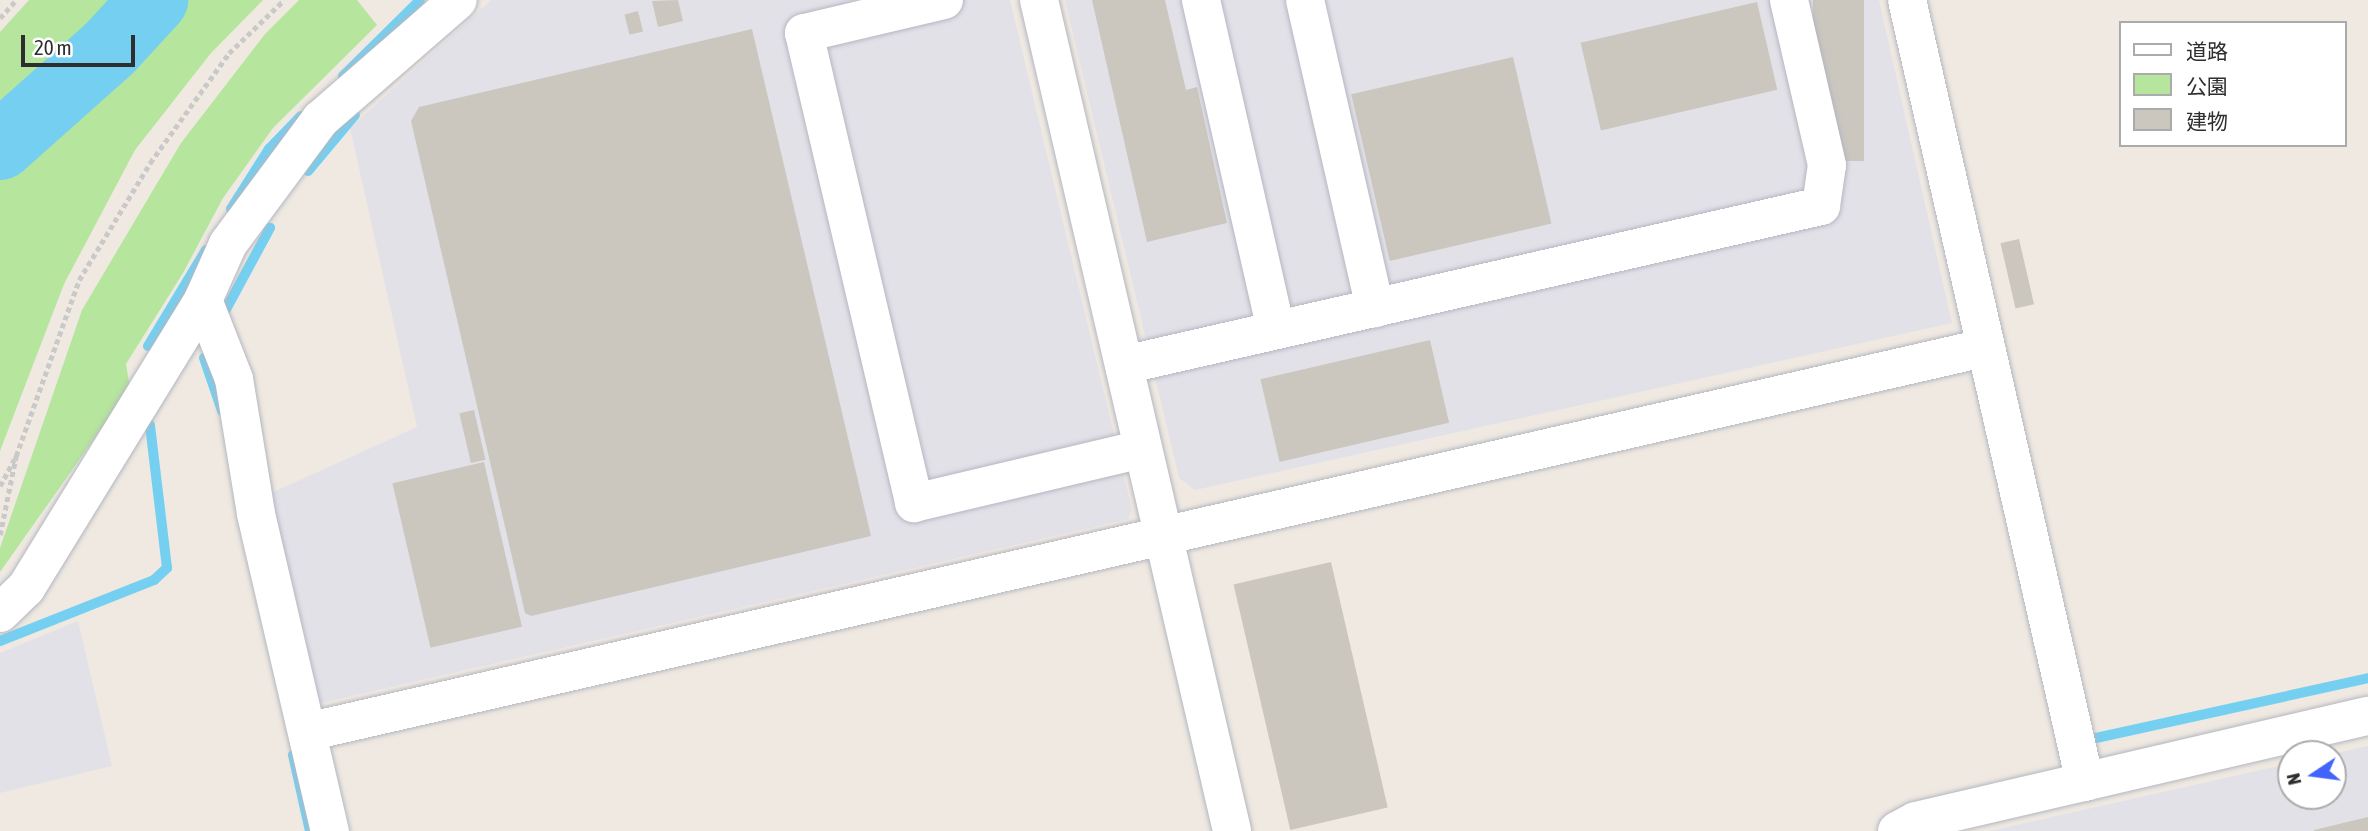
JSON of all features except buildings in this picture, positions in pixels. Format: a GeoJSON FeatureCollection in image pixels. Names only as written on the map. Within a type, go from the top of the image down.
{"type":"FeatureCollection","features":[{"type":"Feature","properties":{"kind":"street"},"geometry":{"type":"LineString","coordinates":[[0,612],[26,588],[203,300],[228,244],[321,119],[458,0]]}},
{"type":"Feature","properties":{"kind":"street"},"geometry":{"type":"LineString","coordinates":[[944,0],[804,33],[914,503],[1143,449]]}},
{"type":"Feature","properties":{"kind":"street"},"geometry":{"type":"LineString","coordinates":[[1039,0],[1232,831]]}},
{"type":"Feature","properties":{"kind":"street"},"geometry":{"type":"LineString","coordinates":[[1201,0],[1276,330]]}},
{"type":"Feature","properties":{"kind":"street"},"geometry":{"type":"LineString","coordinates":[[1305,0],[1375,308]]}},
{"type":"Feature","properties":{"kind":"street"},"geometry":{"type":"LineString","coordinates":[[1124,365],[1821,206],[1826,165],[1789,0]]}},
{"type":"Feature","properties":{"kind":"street"},"geometry":{"type":"LineString","coordinates":[[1907,0],[1984,348],[2085,782]]}},
{"type":"Feature","properties":{"kind":"street"},"geometry":{"type":"LineString","coordinates":[[203,300],[234,379],[256,514],[330,831]]}},
{"type":"Feature","properties":{"kind":"street"},"geometry":{"type":"LineString","coordinates":[[307,732],[1984,348]]}},
{"type":"Feature","properties":{"kind":"street"},"geometry":{"type":"LineString","coordinates":[[1898,831],[1916,821],[2368,716]]}},
{"type":"Feature","properties":{"kind":"path"},"geometry":{"type":"LineString","coordinates":[[0,18],[16,0]]}},
{"type":"Feature","properties":{"kind":"path"},"geometry":{"type":"LineString","coordinates":[[0,535],[16,456],[79,280],[150,163],[229,53],[284,0]]}},
{"type":"Feature","properties":{"kind":"path"},"geometry":{"type":"LineString","coordinates":[[0,486],[16,456]]}},
{"type":"Feature","properties":{"kind":"shaded area"},"geometry":{"type":"Polygon","coordinates":[[[491,0],[1010,0],[1132,510],[1128,519],[316,704],[269,494],[417,427],[350,128],[491,0]]]}},
{"type":"Feature","properties":{"kind":"shaded area"},"geometry":{"type":"Polygon","coordinates":[[[1065,0],[1879,0],[1952,323],[1195,490],[1179,478],[1065,0]]]}},
{"type":"Feature","properties":{"kind":"shaded area"},"geometry":{"type":"Polygon","coordinates":[[[78,621],[112,766],[0,793],[0,653],[78,621]]]}},
{"type":"Feature","properties":{"kind":"shaded area"},"geometry":{"type":"Polygon","coordinates":[[[2368,746],[2368,831],[1990,831],[2277,766],[2277,810],[2347,810],[2347,751],[2368,746]]]}},
{"type":"Feature","properties":{"kind":"green space"},"geometry":{"type":"Polygon","coordinates":[[[29,0],[122,0],[95,25],[51,82],[0,126],[0,32],[29,0]]]}},
{"type":"Feature","properties":{"kind":"green space"},"geometry":{"type":"Polygon","coordinates":[[[167,0],[263,0],[211,53],[135,150],[64,284],[0,451],[0,157],[93,78],[167,0]]]}},
{"type":"Feature","properties":{"kind":"green space"},"geometry":{"type":"Polygon","coordinates":[[[299,0],[357,0],[377,25],[273,128],[223,198],[183,273],[126,364],[130,388],[0,572],[0,548],[82,310],[181,143],[265,34],[299,0]]]}},
{"type":"Feature","properties":{"kind":"waterway"},"geometry":{"type":"LineString","coordinates":[[0,146],[109,49],[154,0]]}},
{"type":"Feature","properties":{"kind":"waterway"},"geometry":{"type":"LineString","coordinates":[[343,76],[420,0]]}},
{"type":"Feature","properties":{"kind":"waterway"},"geometry":{"type":"LineString","coordinates":[[308,171],[355,115]]}},
{"type":"Feature","properties":{"kind":"waterway"},"geometry":{"type":"LineString","coordinates":[[231,209],[269,149],[301,116]]}},
{"type":"Feature","properties":{"kind":"waterway"},"geometry":{"type":"LineString","coordinates":[[224,313],[270,228]]}},
{"type":"Feature","properties":{"kind":"waterway"},"geometry":{"type":"LineString","coordinates":[[148,346],[206,250]]}},
{"type":"Feature","properties":{"kind":"waterway"},"geometry":{"type":"LineString","coordinates":[[204,358],[222,411]]}},
{"type":"Feature","properties":{"kind":"waterway"},"geometry":{"type":"LineString","coordinates":[[0,641],[154,580],[167,568],[150,425]]}},
{"type":"Feature","properties":{"kind":"waterway"},"geometry":{"type":"LineString","coordinates":[[2096,738],[2368,678]]}},
{"type":"Feature","properties":{"kind":"waterway"},"geometry":{"type":"LineString","coordinates":[[293,755],[310,831]]}}]}
